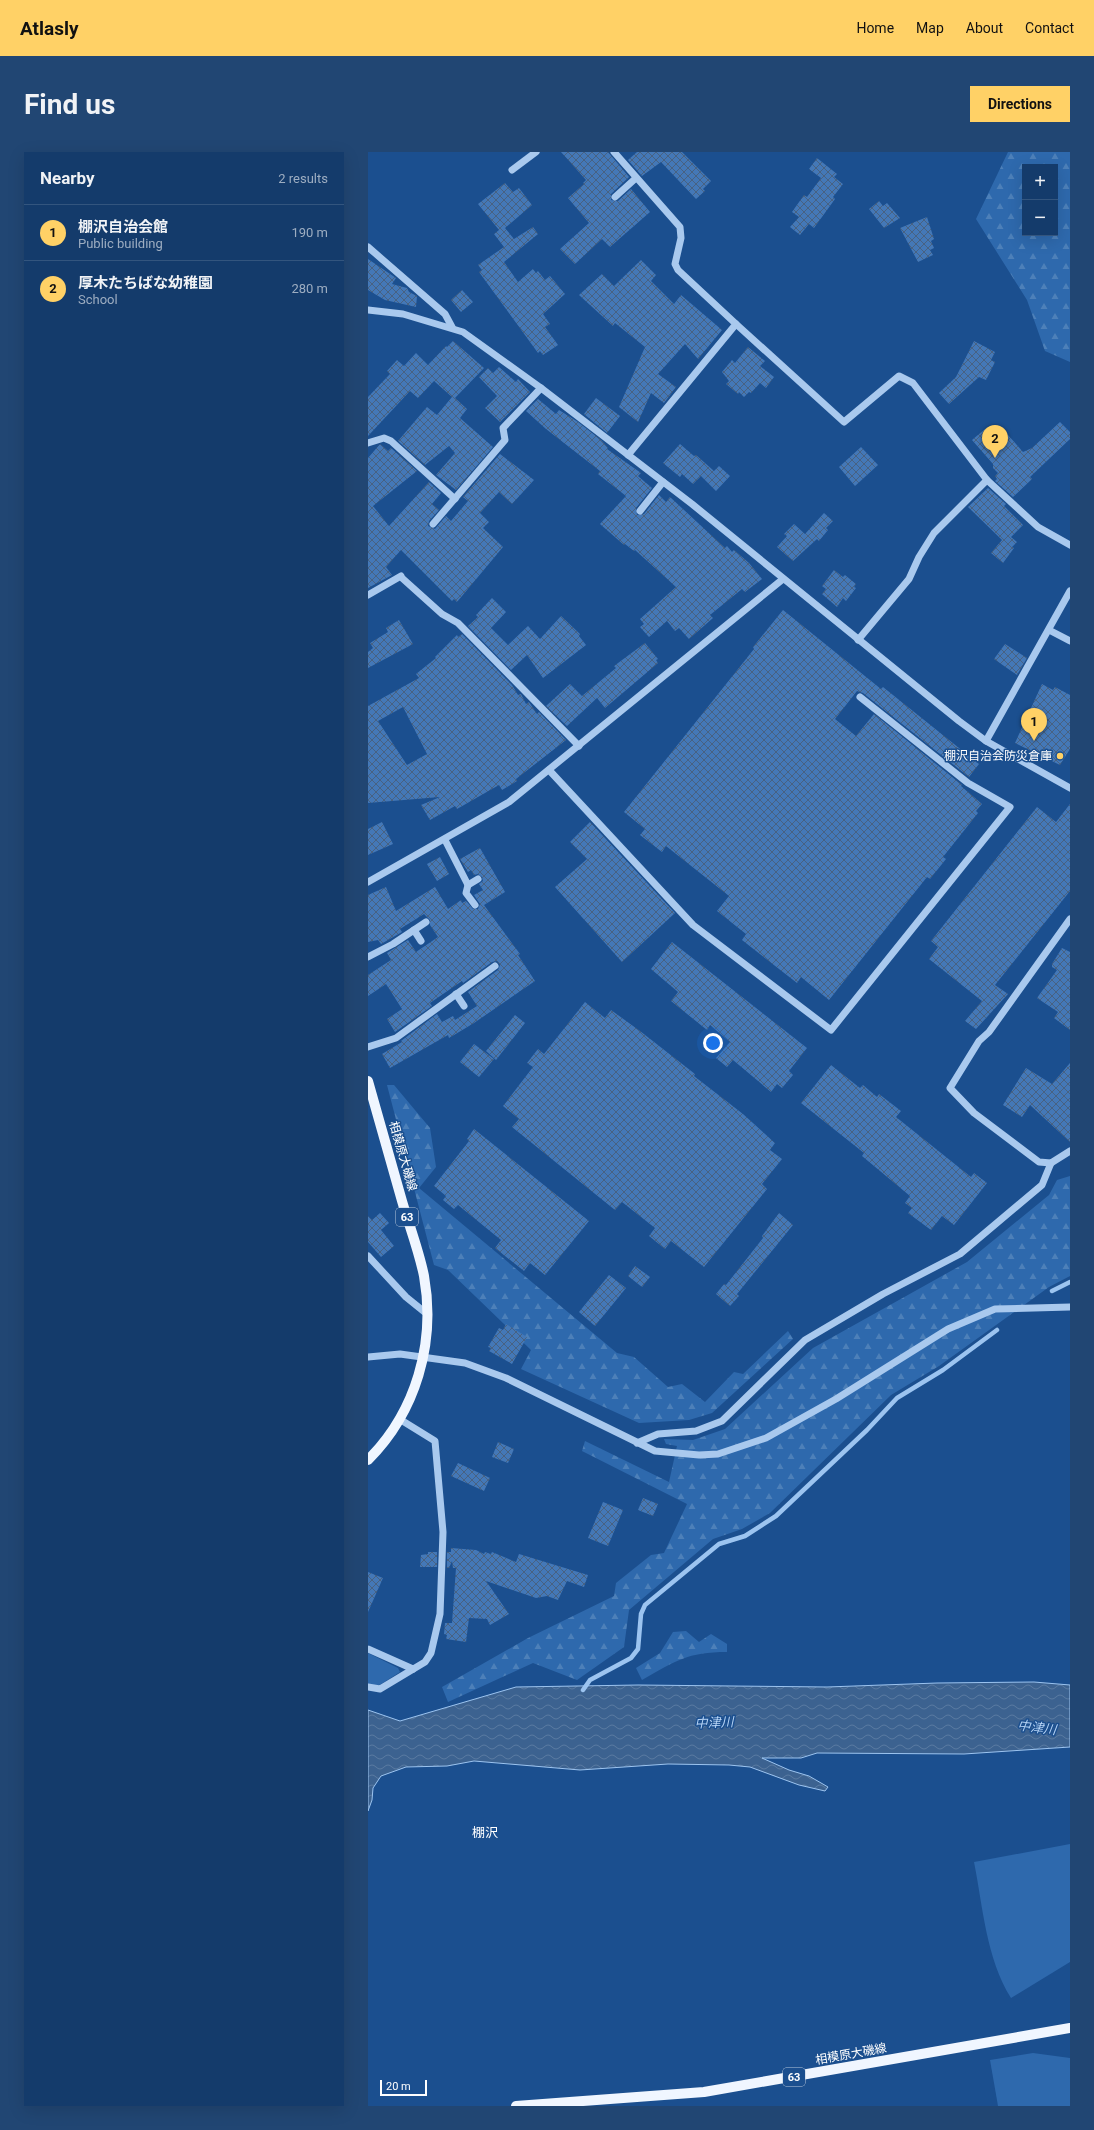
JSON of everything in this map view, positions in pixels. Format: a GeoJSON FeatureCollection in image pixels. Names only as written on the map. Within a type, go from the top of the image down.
{"type":"FeatureCollection","features":[{"type":"Feature","properties":{"kind":"main road","name":"相模原大磯線"},"geometry":{"type":"LineString","coordinates":[[368,1081],[424,1277],[427,1330],[415,1391],[400,1420],[368,1460]]}},
{"type":"Feature","properties":{"kind":"main road","name":"相模原大磯線"},"geometry":{"type":"LineString","coordinates":[[516,2106],[704,2092],[1070,2028]]}},
{"type":"Feature","properties":{"kind":"street"},"geometry":{"type":"LineString","coordinates":[[512,170],[536,152]]}},
{"type":"Feature","properties":{"kind":"street"},"geometry":{"type":"LineString","coordinates":[[614,152],[680,227],[681,238],[674,264],[678,270],[844,422],[899,376],[912,384],[987,480],[1038,527],[1070,545]]}},
{"type":"Feature","properties":{"kind":"street"},"geometry":{"type":"LineString","coordinates":[[615,197],[636,178]]}},
{"type":"Feature","properties":{"kind":"street"},"geometry":{"type":"LineString","coordinates":[[368,246],[445,314],[452,327]]}},
{"type":"Feature","properties":{"kind":"street"},"geometry":{"type":"LineString","coordinates":[[368,310],[404,314],[452,327],[463,332],[541,388],[663,482],[858,640],[986,741],[1070,788]]}},
{"type":"Feature","properties":{"kind":"street"},"geometry":{"type":"LineString","coordinates":[[628,455],[736,324]]}},
{"type":"Feature","properties":{"kind":"street"},"geometry":{"type":"LineString","coordinates":[[433,524],[506,440],[503,428],[541,388]]}},
{"type":"Feature","properties":{"kind":"street"},"geometry":{"type":"LineString","coordinates":[[368,443],[384,438],[391,441],[455,499]]}},
{"type":"Feature","properties":{"kind":"street"},"geometry":{"type":"LineString","coordinates":[[858,640],[909,579],[919,557],[934,533],[987,480]]}},
{"type":"Feature","properties":{"kind":"street"},"geometry":{"type":"LineString","coordinates":[[640,511],[663,482]]}},
{"type":"Feature","properties":{"kind":"street"},"geometry":{"type":"LineString","coordinates":[[368,596],[400,576],[442,614],[458,623],[579,746]]}},
{"type":"Feature","properties":{"kind":"street"},"geometry":{"type":"LineString","coordinates":[[368,882],[445,840],[509,802],[783,579]]}},
{"type":"Feature","properties":{"kind":"street"},"geometry":{"type":"LineString","coordinates":[[986,741],[1070,591]]}},
{"type":"Feature","properties":{"kind":"street"},"geometry":{"type":"LineString","coordinates":[[1049,630],[1070,641]]}},
{"type":"Feature","properties":{"kind":"street"},"geometry":{"type":"LineString","coordinates":[[549,770],[693,925],[831,1030],[1010,807],[968,783],[860,697]]}},
{"type":"Feature","properties":{"kind":"street"},"geometry":{"type":"LineString","coordinates":[[445,840],[468,885],[466,893],[475,905]]}},
{"type":"Feature","properties":{"kind":"street"},"geometry":{"type":"LineString","coordinates":[[468,885],[478,880]]}},
{"type":"Feature","properties":{"kind":"street"},"geometry":{"type":"LineString","coordinates":[[1051,1163],[1039,1162],[974,1113],[950,1088],[979,1041],[990,1032],[1070,919]]}},
{"type":"Feature","properties":{"kind":"street"},"geometry":{"type":"LineString","coordinates":[[368,957],[393,944],[426,922]]}},
{"type":"Feature","properties":{"kind":"street"},"geometry":{"type":"LineString","coordinates":[[414,930],[421,941]]}},
{"type":"Feature","properties":{"kind":"street"},"geometry":{"type":"LineString","coordinates":[[368,1047],[396,1038],[495,966]]}},
{"type":"Feature","properties":{"kind":"street"},"geometry":{"type":"LineString","coordinates":[[456,994],[464,1006]]}},
{"type":"Feature","properties":{"kind":"street"},"geometry":{"type":"LineString","coordinates":[[637,1443],[658,1434],[696,1431],[722,1421],[805,1340],[883,1294],[960,1254],[1042,1185],[1051,1163],[1070,1151]]}},
{"type":"Feature","properties":{"kind":"street"},"geometry":{"type":"LineString","coordinates":[[368,1256],[406,1297],[426,1314]]}},
{"type":"Feature","properties":{"kind":"street"},"geometry":{"type":"LineString","coordinates":[[368,1357],[400,1354],[465,1363],[486,1370],[655,1451],[682,1455],[718,1454],[766,1438],[801,1419],[948,1329],[995,1309],[1070,1307]]}},
{"type":"Feature","properties":{"kind":"street"},"geometry":{"type":"LineString","coordinates":[[368,1686],[380,1689],[425,1662],[431,1653],[440,1614],[443,1532],[435,1441],[400,1420]]}},
{"type":"Feature","properties":{"kind":"street"},"geometry":{"type":"LineString","coordinates":[[368,1649],[413,1669]]}},
{"type":"Feature","properties":{"kind":"green space"},"geometry":{"type":"Polygon","coordinates":[[[1008,152],[1070,152],[1070,362],[1045,351],[1027,300],[976,219],[1008,152]]]}},
{"type":"Feature","properties":{"kind":"green space"},"geometry":{"type":"Polygon","coordinates":[[[387,1085],[394,1085],[430,1128],[436,1167],[419,1188],[617,1353],[634,1357],[668,1387],[682,1384],[705,1402],[734,1372],[743,1374],[788,1331],[793,1339],[712,1413],[689,1420],[639,1423],[521,1369],[531,1350],[448,1270],[434,1265],[387,1085]]]}},
{"type":"Feature","properties":{"kind":"green space"},"geometry":{"type":"Polygon","coordinates":[[[1070,1176],[1070,1276],[1049,1287],[939,1366],[891,1395],[770,1513],[742,1529],[713,1539],[629,1610],[624,1647],[577,1680],[533,1663],[448,1702],[442,1687],[528,1638],[614,1596],[616,1583],[651,1555],[664,1553],[687,1504],[582,1451],[585,1441],[669,1482],[677,1446],[666,1444],[664,1439],[693,1440],[725,1429],[813,1348],[967,1262],[1049,1195],[1057,1180],[1070,1176]]]}},
{"type":"Feature","properties":{"kind":"green space"},"geometry":{"type":"Polygon","coordinates":[[[686,1631],[699,1642],[711,1634],[727,1644],[727,1652],[713,1652],[691,1656],[673,1663],[642,1680],[636,1668],[660,1653],[673,1632],[686,1631]]]}},
{"type":"Feature","properties":{"kind":"green space"},"geometry":{"type":"Polygon","coordinates":[[[368,1653],[398,1668],[400,1672],[378,1686],[368,1684],[368,1653]]]}},
{"type":"Feature","properties":{"kind":"green space"},"geometry":{"type":"Polygon","coordinates":[[[1070,1844],[1070,1962],[1011,1998],[996,1966],[986,1932],[974,1862],[1070,1844]]]}},
{"type":"Feature","properties":{"kind":"green space"},"geometry":{"type":"Polygon","coordinates":[[[1033,2053],[1070,2058],[1070,2106],[998,2106],[990,2060],[1033,2053]]]}},
{"type":"Feature","properties":{"kind":"water","name":"中津川"},"geometry":{"type":"Polygon","coordinates":[[[1034,1682],[1070,1685],[1070,1747],[964,1754],[817,1753],[801,1758],[762,1758],[789,1770],[809,1776],[828,1787],[825,1791],[799,1785],[750,1767],[729,1765],[668,1764],[580,1770],[474,1761],[447,1766],[406,1767],[381,1776],[373,1788],[372,1800],[368,1811],[368,1710],[400,1721],[516,1687],[638,1685],[827,1687],[937,1683],[1034,1682]]]}},
{"type":"Feature","properties":{"kind":"building"},"geometry":{"type":"Polygon","coordinates":[[[561,152],[608,152],[629,177],[611,194],[611,200],[618,201],[631,189],[650,212],[610,247],[602,239],[575,264],[560,249],[589,223],[568,198],[584,184],[583,183],[586,180],[561,152]]]}},
{"type":"Feature","properties":{"kind":"building"},"geometry":{"type":"Polygon","coordinates":[[[637,152],[682,152],[711,181],[703,189],[705,191],[696,199],[661,162],[642,176],[628,160],[637,152]]]}},
{"type":"Feature","properties":{"kind":"building"},"geometry":{"type":"Polygon","coordinates":[[[817,158],[837,174],[834,177],[843,184],[833,197],[835,199],[814,228],[809,224],[800,235],[790,227],[799,217],[792,212],[804,195],[807,197],[821,178],[809,169],[817,158]]]}},
{"type":"Feature","properties":{"kind":"building"},"geometry":{"type":"Polygon","coordinates":[[[505,183],[513,192],[519,188],[532,205],[505,228],[514,239],[533,227],[538,234],[504,262],[518,282],[533,269],[536,273],[538,271],[545,280],[550,276],[565,294],[543,314],[550,324],[545,327],[558,345],[543,355],[540,351],[538,353],[479,272],[482,270],[478,265],[504,247],[494,234],[499,230],[478,204],[505,183]]]}},
{"type":"Feature","properties":{"kind":"building"},"geometry":{"type":"Polygon","coordinates":[[[879,201],[883,206],[887,203],[900,218],[884,228],[869,209],[879,201]]]}},
{"type":"Feature","properties":{"kind":"building"},"geometry":{"type":"Polygon","coordinates":[[[927,217],[934,239],[931,241],[934,248],[930,250],[933,255],[918,262],[900,228],[927,217]]]}},
{"type":"Feature","properties":{"kind":"building"},"geometry":{"type":"Polygon","coordinates":[[[368,259],[396,278],[392,284],[407,288],[409,292],[417,296],[416,307],[385,300],[368,290],[368,259]]]}},
{"type":"Feature","properties":{"kind":"building"},"geometry":{"type":"Polygon","coordinates":[[[641,260],[656,275],[651,281],[674,304],[681,295],[722,330],[698,359],[685,344],[658,374],[676,387],[664,403],[651,393],[638,422],[619,407],[645,347],[615,323],[613,326],[579,295],[602,274],[614,286],[641,260]]]}},
{"type":"Feature","properties":{"kind":"building"},"geometry":{"type":"Polygon","coordinates":[[[462,290],[473,302],[461,312],[451,300],[462,290]]]}},
{"type":"Feature","properties":{"kind":"building"},"geometry":{"type":"Polygon","coordinates":[[[453,341],[484,368],[455,398],[467,409],[460,418],[493,447],[456,490],[436,475],[455,453],[449,446],[425,465],[398,441],[427,407],[437,415],[452,397],[434,381],[418,398],[410,391],[368,436],[368,397],[390,374],[387,371],[397,360],[404,366],[416,353],[428,365],[446,346],[447,347],[453,341]]]}},
{"type":"Feature","properties":{"kind":"building"},"geometry":{"type":"Polygon","coordinates":[[[974,341],[995,352],[991,360],[995,362],[986,380],[979,377],[949,404],[939,393],[956,377],[974,341]]]}},
{"type":"Feature","properties":{"kind":"building"},"geometry":{"type":"Polygon","coordinates":[[[748,347],[765,361],[760,366],[774,377],[766,388],[760,383],[751,393],[749,392],[744,397],[726,384],[729,381],[722,372],[732,360],[735,363],[748,347]]]}},
{"type":"Feature","properties":{"kind":"building"},"geometry":{"type":"Polygon","coordinates":[[[499,367],[516,382],[518,379],[530,392],[500,422],[485,408],[497,396],[479,377],[488,368],[493,373],[499,367]]]}},
{"type":"Feature","properties":{"kind":"building"},"geometry":{"type":"Polygon","coordinates":[[[596,398],[620,416],[607,433],[584,414],[596,398]]]}},
{"type":"Feature","properties":{"kind":"building"},"geometry":{"type":"Polygon","coordinates":[[[538,399],[556,414],[559,410],[578,422],[601,440],[608,448],[607,449],[641,473],[638,476],[652,488],[636,508],[637,515],[644,514],[659,495],[666,502],[670,497],[725,548],[727,546],[732,552],[734,550],[749,563],[762,579],[745,592],[742,589],[710,615],[713,618],[689,639],[679,628],[675,631],[667,621],[649,637],[640,627],[644,624],[640,619],[676,587],[635,550],[634,551],[625,544],[624,545],[600,524],[626,496],[598,474],[600,471],[546,429],[526,411],[538,399]]]}},
{"type":"Feature","properties":{"kind":"building"},"geometry":{"type":"Polygon","coordinates":[[[1060,422],[1070,432],[1070,439],[1030,477],[1032,479],[1013,497],[995,481],[997,479],[995,476],[998,473],[993,468],[993,464],[972,440],[985,429],[999,444],[1008,435],[1023,452],[1032,448],[1060,422]]]}},
{"type":"Feature","properties":{"kind":"building"},"geometry":{"type":"Polygon","coordinates":[[[380,444],[388,451],[391,448],[417,471],[373,506],[389,526],[429,482],[441,493],[432,504],[439,510],[429,521],[428,526],[435,529],[446,516],[451,521],[468,501],[463,497],[500,454],[534,480],[512,504],[499,492],[480,513],[489,522],[483,528],[503,547],[457,602],[454,599],[452,601],[401,550],[386,567],[392,575],[368,588],[368,458],[380,444]]]}},
{"type":"Feature","properties":{"kind":"building"},"geometry":{"type":"Polygon","coordinates":[[[680,444],[694,456],[696,455],[714,471],[719,466],[730,476],[716,491],[701,476],[693,484],[682,474],[680,477],[663,463],[680,444]]]}},
{"type":"Feature","properties":{"kind":"building"},"geometry":{"type":"Polygon","coordinates":[[[861,447],[878,465],[855,486],[839,467],[861,447]]]}},
{"type":"Feature","properties":{"kind":"building"},"geometry":{"type":"Polygon","coordinates":[[[988,488],[1006,504],[1004,506],[1023,525],[1011,537],[1017,542],[1012,547],[1014,548],[1003,563],[991,553],[1002,540],[968,507],[988,488]]]}},
{"type":"Feature","properties":{"kind":"building"},"geometry":{"type":"Polygon","coordinates":[[[824,513],[833,521],[826,528],[828,530],[819,541],[817,539],[793,561],[777,547],[787,536],[784,534],[794,524],[805,534],[824,513]]]}},
{"type":"Feature","properties":{"kind":"building"},"geometry":{"type":"Polygon","coordinates":[[[834,570],[843,577],[845,575],[856,584],[854,587],[856,588],[846,601],[843,598],[837,607],[822,594],[826,589],[822,586],[834,570]]]}},
{"type":"Feature","properties":{"kind":"building"},"geometry":{"type":"Polygon","coordinates":[[[492,598],[506,612],[491,628],[508,645],[528,626],[540,639],[561,616],[580,634],[579,636],[586,645],[543,678],[527,655],[511,670],[468,626],[478,617],[476,615],[492,598]]]}},
{"type":"Feature","properties":{"kind":"building"},"geometry":{"type":"Polygon","coordinates":[[[783,610],[881,689],[883,687],[979,764],[969,777],[863,693],[857,691],[835,719],[856,736],[874,714],[962,785],[961,786],[982,804],[976,811],[978,813],[943,857],[946,859],[930,879],[927,877],[829,1000],[801,977],[797,983],[742,940],[746,934],[717,911],[729,896],[666,846],[662,852],[640,835],[645,829],[624,812],[754,649],[753,647],[783,610]]]}},
{"type":"Feature","properties":{"kind":"building"},"geometry":{"type":"Polygon","coordinates":[[[399,620],[413,644],[368,668],[368,652],[373,648],[370,643],[388,632],[386,628],[399,620]]]}},
{"type":"Feature","properties":{"kind":"building"},"geometry":{"type":"Polygon","coordinates":[[[462,634],[512,685],[518,695],[521,694],[526,704],[529,702],[537,714],[539,712],[566,740],[516,779],[517,781],[502,790],[499,785],[457,809],[455,806],[430,820],[421,805],[440,797],[368,803],[368,706],[419,678],[416,674],[436,658],[435,657],[457,635],[458,637],[462,634]],[[403,707],[378,721],[407,765],[427,754],[403,707]]]}},
{"type":"Feature","properties":{"kind":"building"},"geometry":{"type":"Polygon","coordinates":[[[645,643],[658,659],[656,660],[658,663],[605,708],[597,698],[567,726],[546,706],[570,684],[582,696],[616,668],[614,666],[645,643]]]}},
{"type":"Feature","properties":{"kind":"building"},"geometry":{"type":"Polygon","coordinates":[[[1005,644],[1027,658],[1017,675],[994,659],[1005,644]]]}},
{"type":"Feature","properties":{"kind":"building"},"geometry":{"type":"Polygon","coordinates":[[[1042,684],[1053,690],[1055,687],[1070,695],[1070,749],[1060,765],[1015,743],[1042,684]]]}},
{"type":"Feature","properties":{"kind":"building"},"geometry":{"type":"Polygon","coordinates":[[[1070,804],[1070,891],[995,985],[1008,994],[976,1029],[965,1021],[982,1001],[929,959],[938,947],[931,941],[1037,807],[1056,822],[1070,804]]]}},
{"type":"Feature","properties":{"kind":"building"},"geometry":{"type":"Polygon","coordinates":[[[382,822],[393,844],[368,855],[368,829],[382,822]]]}},
{"type":"Feature","properties":{"kind":"building"},"geometry":{"type":"Polygon","coordinates":[[[590,822],[675,913],[622,962],[555,887],[587,859],[570,842],[590,822]]]}},
{"type":"Feature","properties":{"kind":"building"},"geometry":{"type":"Polygon","coordinates":[[[480,848],[505,892],[484,905],[520,954],[518,955],[535,981],[474,1023],[449,1038],[448,1035],[390,1068],[382,1054],[402,1042],[401,1041],[437,1014],[442,1022],[453,1016],[455,1020],[477,1006],[468,992],[498,970],[500,965],[497,961],[492,962],[463,983],[462,981],[430,1003],[432,1006],[395,1032],[387,1019],[402,1009],[386,984],[368,996],[368,975],[391,960],[387,953],[408,940],[416,952],[438,937],[430,925],[430,920],[424,914],[400,929],[402,932],[381,944],[378,940],[368,942],[368,895],[386,887],[396,911],[435,887],[448,909],[461,900],[462,903],[466,901],[473,909],[478,909],[480,904],[474,895],[483,890],[479,884],[483,881],[482,877],[478,874],[474,875],[471,870],[468,872],[460,859],[480,848]]]}},
{"type":"Feature","properties":{"kind":"building"},"geometry":{"type":"Polygon","coordinates":[[[440,857],[449,874],[437,881],[427,864],[440,857]]]}},
{"type":"Feature","properties":{"kind":"building"},"geometry":{"type":"Polygon","coordinates":[[[672,942],[807,1048],[789,1071],[793,1075],[782,1088],[777,1084],[771,1092],[733,1060],[727,1067],[716,1058],[730,1042],[710,1025],[707,1030],[671,1001],[678,992],[651,969],[672,942]]]}},
{"type":"Feature","properties":{"kind":"building"},"geometry":{"type":"Polygon","coordinates":[[[1062,948],[1070,952],[1070,1030],[1054,1018],[1058,1012],[1037,998],[1057,970],[1052,967],[1052,964],[1062,948]]]}},
{"type":"Feature","properties":{"kind":"building"},"geometry":{"type":"Polygon","coordinates":[[[585,1002],[605,1018],[611,1010],[640,1031],[695,1074],[694,1076],[743,1114],[775,1143],[770,1150],[782,1159],[762,1184],[767,1189],[704,1267],[671,1241],[665,1249],[649,1236],[655,1228],[622,1202],[615,1210],[512,1127],[519,1119],[503,1106],[533,1067],[527,1063],[538,1049],[544,1054],[585,1002]]]}},
{"type":"Feature","properties":{"kind":"building"},"geometry":{"type":"Polygon","coordinates":[[[515,1015],[525,1023],[496,1060],[486,1051],[515,1015]]]}},
{"type":"Feature","properties":{"kind":"building"},"geometry":{"type":"Polygon","coordinates":[[[474,1044],[494,1059],[479,1077],[460,1062],[474,1044]]]}},
{"type":"Feature","properties":{"kind":"building"},"geometry":{"type":"Polygon","coordinates":[[[1070,1063],[1070,1142],[1030,1105],[1022,1117],[1003,1105],[1026,1068],[1052,1084],[1070,1063]]]}},
{"type":"Feature","properties":{"kind":"building"},"geometry":{"type":"Polygon","coordinates":[[[831,1065],[860,1088],[863,1085],[877,1097],[879,1094],[901,1111],[896,1117],[971,1177],[974,1173],[987,1183],[954,1225],[942,1216],[931,1230],[908,1213],[912,1208],[905,1203],[910,1196],[862,1156],[864,1153],[801,1103],[831,1065]]]}},
{"type":"Feature","properties":{"kind":"building"},"geometry":{"type":"Polygon","coordinates":[[[474,1129],[589,1221],[545,1275],[530,1263],[524,1271],[495,1248],[501,1240],[458,1205],[454,1209],[443,1200],[446,1196],[434,1186],[469,1141],[467,1139],[474,1129]]]}},
{"type":"Feature","properties":{"kind":"building"},"geometry":{"type":"Polygon","coordinates":[[[380,1213],[389,1223],[381,1230],[394,1246],[381,1257],[368,1242],[368,1216],[372,1220],[380,1213]]]}},
{"type":"Feature","properties":{"kind":"building"},"geometry":{"type":"Polygon","coordinates":[[[779,1213],[793,1225],[737,1294],[739,1296],[730,1306],[716,1294],[724,1284],[726,1285],[763,1238],[762,1236],[779,1213]]]}},
{"type":"Feature","properties":{"kind":"building"},"geometry":{"type":"Polygon","coordinates":[[[635,1266],[650,1277],[642,1287],[628,1276],[635,1266]]]}},
{"type":"Feature","properties":{"kind":"building"},"geometry":{"type":"Polygon","coordinates":[[[609,1275],[626,1288],[595,1326],[579,1312],[609,1275]]]}},
{"type":"Feature","properties":{"kind":"building"},"geometry":{"type":"Polygon","coordinates":[[[506,1324],[527,1337],[512,1364],[489,1351],[491,1348],[488,1347],[499,1328],[503,1330],[506,1324]]]}},
{"type":"Feature","properties":{"kind":"building"},"geometry":{"type":"Polygon","coordinates":[[[498,1442],[514,1449],[508,1463],[492,1457],[498,1442]]]}},
{"type":"Feature","properties":{"kind":"building"},"geometry":{"type":"Polygon","coordinates":[[[458,1463],[490,1478],[484,1491],[451,1476],[458,1463]]]}},
{"type":"Feature","properties":{"kind":"building"},"geometry":{"type":"Polygon","coordinates":[[[643,1498],[658,1504],[653,1516],[638,1510],[643,1498]]]}},
{"type":"Feature","properties":{"kind":"building"},"geometry":{"type":"Polygon","coordinates":[[[603,1502],[623,1510],[608,1546],[588,1538],[603,1502]]]}},
{"type":"Feature","properties":{"kind":"building"},"geometry":{"type":"Polygon","coordinates":[[[451,1548],[476,1550],[484,1554],[485,1552],[491,1554],[492,1552],[516,1562],[519,1554],[588,1575],[584,1587],[567,1581],[558,1600],[547,1596],[536,1598],[486,1581],[509,1614],[490,1625],[487,1619],[469,1618],[466,1642],[446,1639],[447,1635],[444,1634],[445,1623],[452,1623],[456,1568],[453,1568],[452,1561],[449,1568],[447,1568],[447,1552],[451,1552],[451,1548]]]}},
{"type":"Feature","properties":{"kind":"building"},"geometry":{"type":"Polygon","coordinates":[[[428,1552],[437,1552],[437,1567],[420,1567],[421,1555],[428,1554],[428,1552]]]}},
{"type":"Feature","properties":{"kind":"building"},"geometry":{"type":"Polygon","coordinates":[[[368,1572],[383,1578],[368,1612],[368,1572]]]}},
{"type":"Feature","properties":{"kind":"waterway"},"geometry":{"type":"LineString","coordinates":[[1052,1291],[1070,1282]]}},
{"type":"Feature","properties":{"kind":"waterway"},"geometry":{"type":"LineString","coordinates":[[583,1690],[590,1680],[631,1658],[638,1649],[641,1614],[645,1605],[719,1544],[745,1536],[776,1516],[867,1430],[897,1398],[943,1370],[997,1330]]}},
{"type":"Feature","properties":{"kind":"place","name":"厚木たちばな幼稚園"},"geometry":{"type":"Point","coordinates":[995,458]}},
{"type":"Feature","properties":{"kind":"place","name":"棚沢自治会館"},"geometry":{"type":"Point","coordinates":[1034,741]}},
{"type":"Feature","properties":{"kind":"place","name":"棚沢自治会防災倉庫"},"geometry":{"type":"Point","coordinates":[1060,756]}},
{"type":"Feature","properties":{"kind":"district","name":"棚沢"},"geometry":{"type":"Point","coordinates":[485,1832]}}]}
